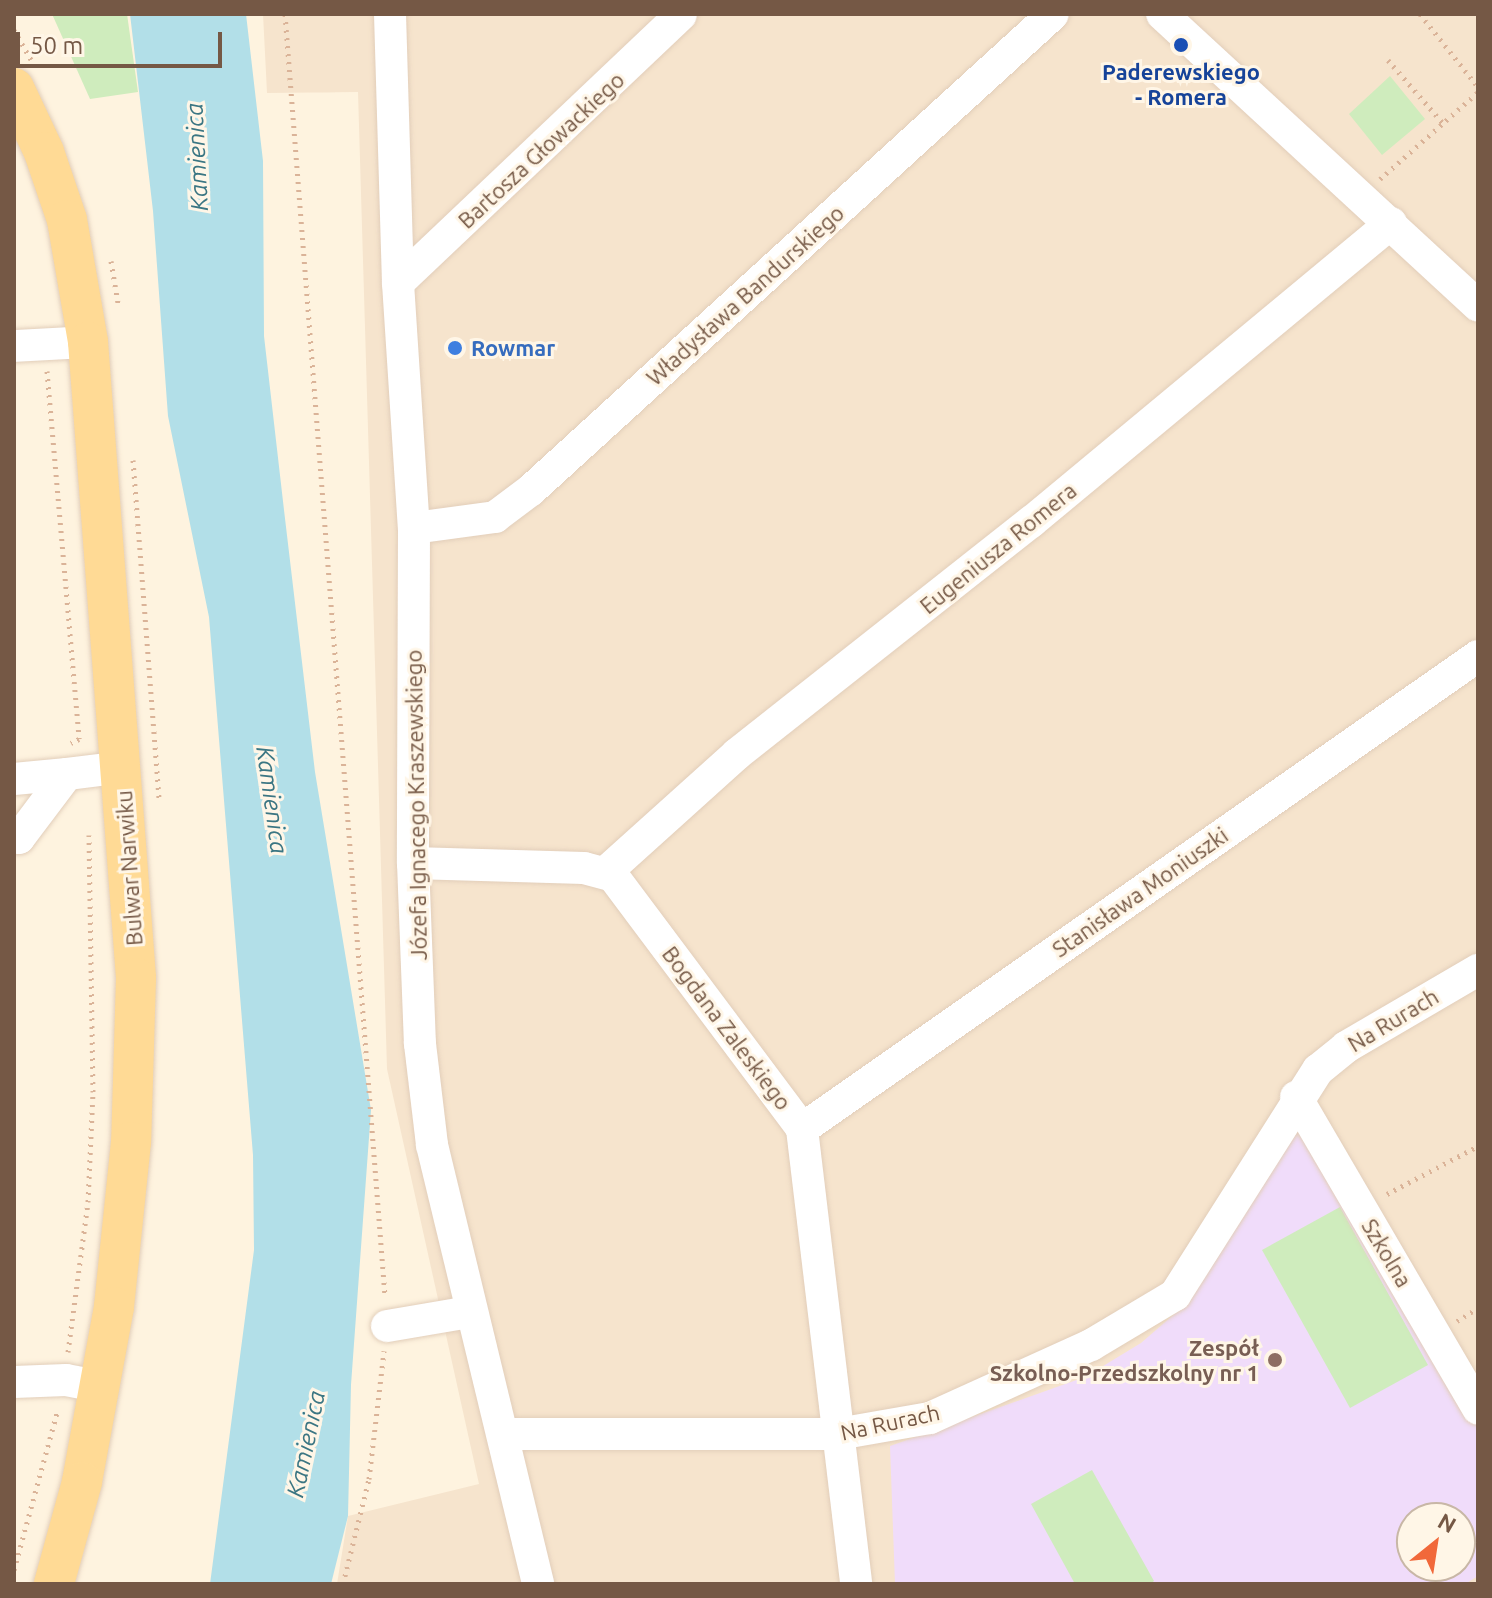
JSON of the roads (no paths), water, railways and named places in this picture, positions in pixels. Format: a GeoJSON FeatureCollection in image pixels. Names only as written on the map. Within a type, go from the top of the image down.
{"type":"FeatureCollection","features":[{"type":"Feature","properties":{"kind":"main road","name":"Bulwar Narwiku"},"geometry":{"type":"LineString","coordinates":[[14,88],[44,152],[67,220],[88,342],[84,765],[135,1055],[125,1223],[84,1384],[54,1584]]}},
{"type":"Feature","properties":{"kind":"main road","name":"Bulwar Narwiku"},"geometry":{"type":"LineString","coordinates":[[14,109],[44,152]]}},
{"type":"Feature","properties":{"kind":"street","name":"Józefa Ignacego Kraszewskiego"},"geometry":{"type":"LineString","coordinates":[[390,14],[398,283],[414,528],[413,863],[420,1044],[432,1145],[538,1584]]}},
{"type":"Feature","properties":{"kind":"street","name":"Bartosza Głowackiego"},"geometry":{"type":"LineString","coordinates":[[398,283],[681,14]]}},
{"type":"Feature","properties":{"kind":"street","name":"Władysława Bandurskiego"},"geometry":{"type":"LineString","coordinates":[[414,528],[495,517],[531,490],[1053,14]]}},
{"type":"Feature","properties":{"kind":"street"},"geometry":{"type":"LineString","coordinates":[[1162,14],[1477,302]]}},
{"type":"Feature","properties":{"kind":"street","name":"Eugeniusza Romera"},"geometry":{"type":"LineString","coordinates":[[605,873],[737,754],[1031,522],[1391,223]]}},
{"type":"Feature","properties":{"kind":"street"},"geometry":{"type":"LineString","coordinates":[[14,346],[88,342]]}},
{"type":"Feature","properties":{"kind":"street","name":"Stanisława Moniuszki"},"geometry":{"type":"LineString","coordinates":[[802,1129],[1478,656]]}},
{"type":"Feature","properties":{"kind":"street"},"geometry":{"type":"LineString","coordinates":[[14,779],[84,765]]}},
{"type":"Feature","properties":{"kind":"street"},"geometry":{"type":"LineString","coordinates":[[16,842],[84,765]]}},
{"type":"Feature","properties":{"kind":"street"},"geometry":{"type":"LineString","coordinates":[[413,863],[605,873]]}},
{"type":"Feature","properties":{"kind":"street","name":"Bogdana Zaleskiego"},"geometry":{"type":"LineString","coordinates":[[605,873],[802,1129],[856,1584]]}},
{"type":"Feature","properties":{"kind":"street","name":"Na Rurach"},"geometry":{"type":"LineString","coordinates":[[504,1434],[838,1434],[930,1418],[1114,1334],[1175,1295],[1296,1097],[1346,1047],[1478,970]]}},
{"type":"Feature","properties":{"kind":"street","name":"Szkolna"},"geometry":{"type":"LineString","coordinates":[[1296,1097],[1478,1409]]}},
{"type":"Feature","properties":{"kind":"street"},"geometry":{"type":"LineString","coordinates":[[387,1326],[470,1312]]}},
{"type":"Feature","properties":{"kind":"street"},"geometry":{"type":"LineString","coordinates":[[14,1382],[84,1384]]}},
{"type":"Feature","properties":{"kind":"water","name":"Kamienica"},"geometry":{"type":"Polygon","coordinates":[[[130,14],[246,14],[263,161],[264,336],[315,772],[371,1110],[351,1385],[348,1516],[331,1584],[210,1584],[254,1250],[253,1155],[209,617],[168,416],[153,211],[130,14]]]}},
{"type":"Feature","properties":{"kind":"place","name":"Paderewskiego - Romera"},"geometry":{"type":"Point","coordinates":[1181,45]}},
{"type":"Feature","properties":{"kind":"place","name":"Rowmar"},"geometry":{"type":"Point","coordinates":[455,348]}},
{"type":"Feature","properties":{"kind":"place","name":"Zespół Szkolno-Przedszkolny nr 1"},"geometry":{"type":"Point","coordinates":[1275,1360]}}]}
